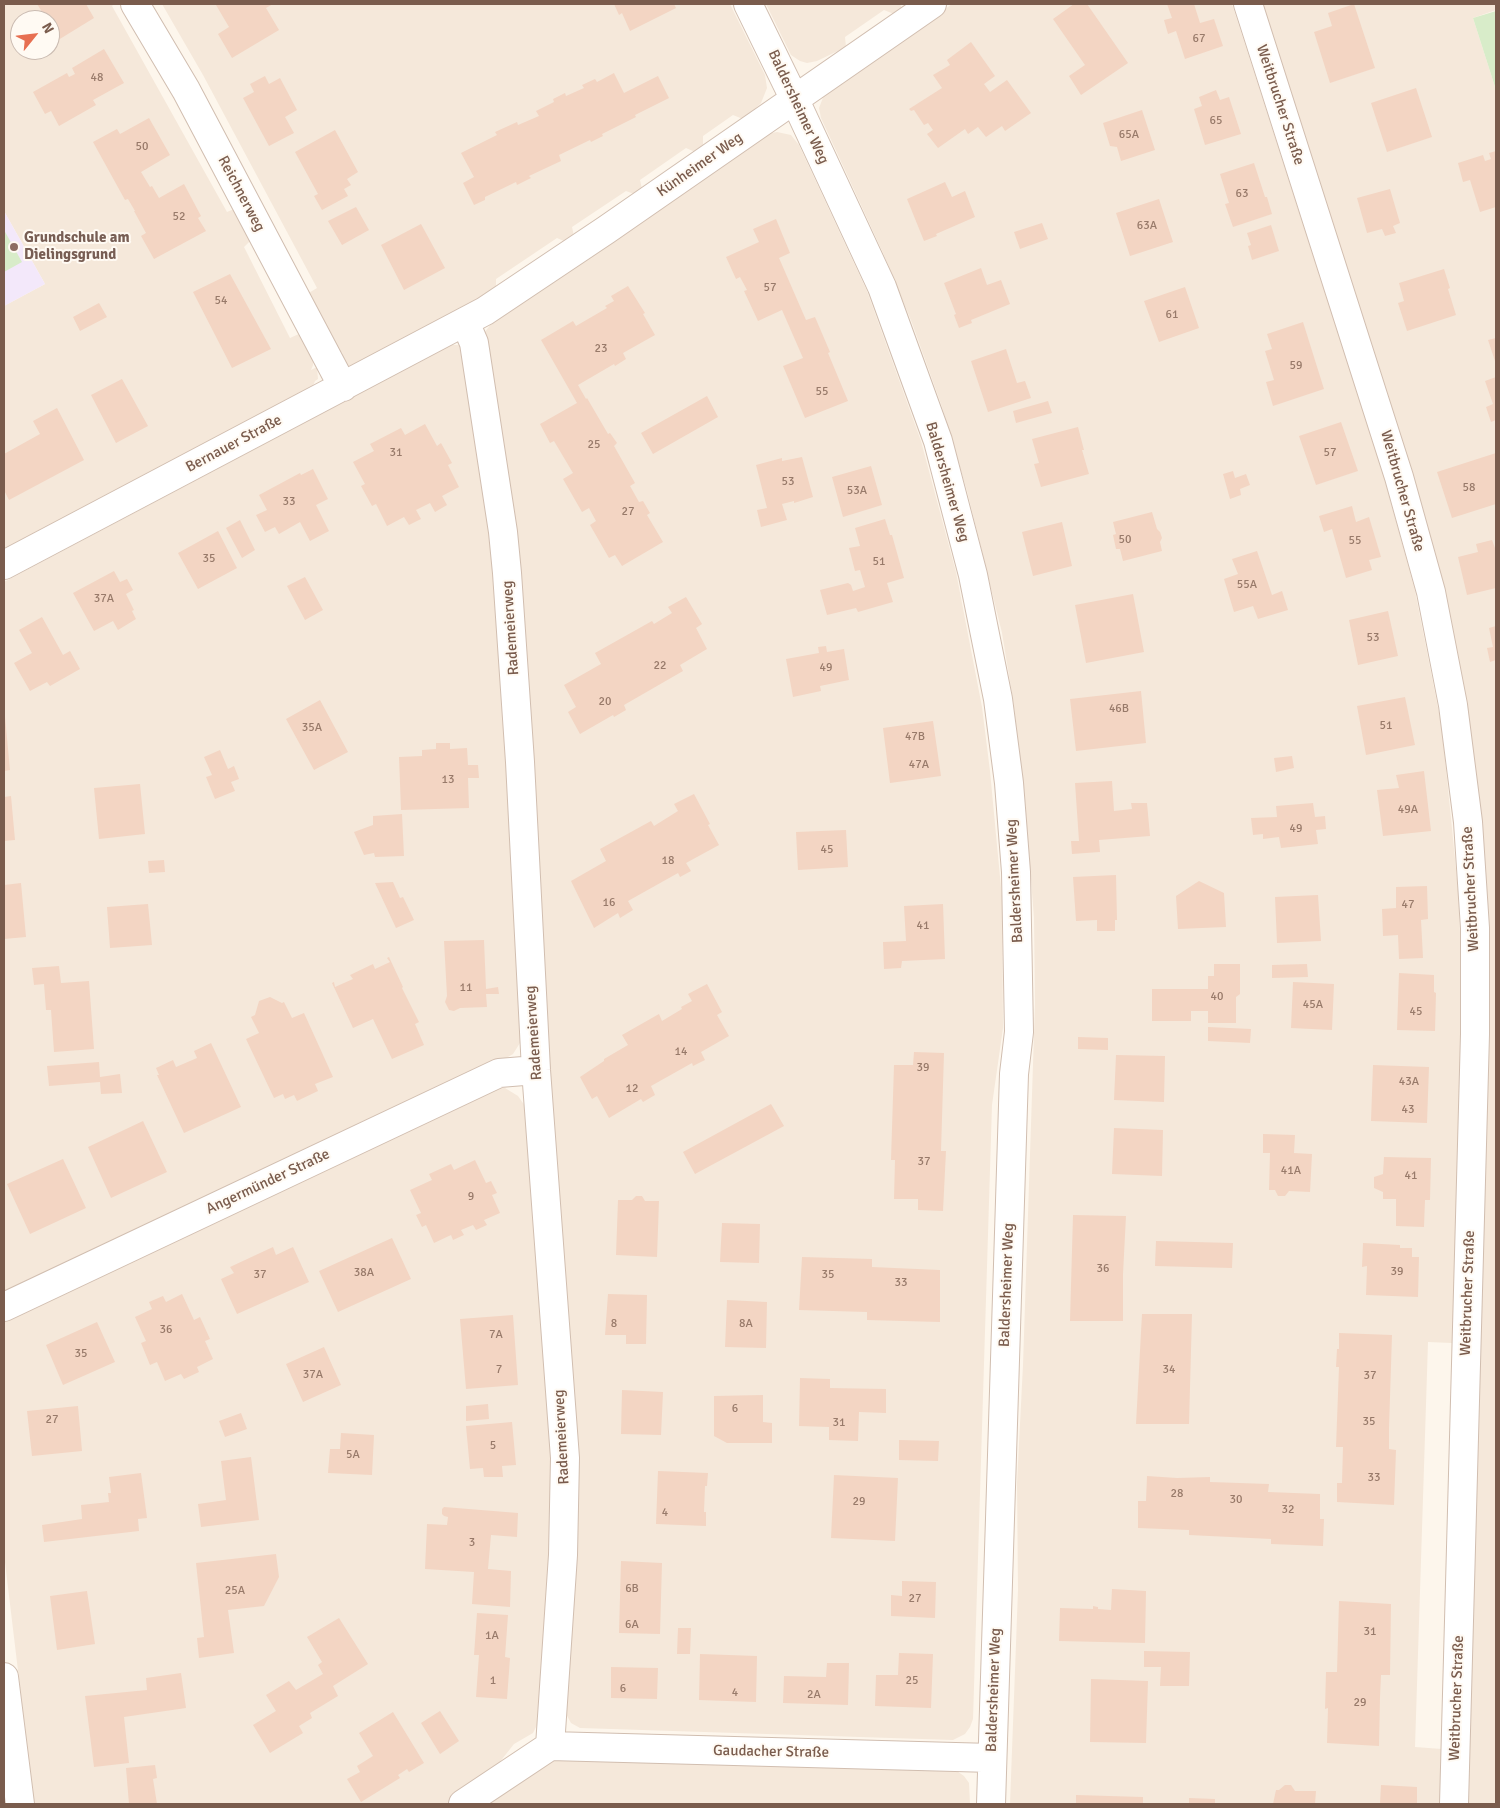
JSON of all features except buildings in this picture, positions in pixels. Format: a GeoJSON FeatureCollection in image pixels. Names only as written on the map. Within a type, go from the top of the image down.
{"type":"FeatureCollection","features":[{"type":"Feature","properties":{"kind":"street","name":"Reichnerweg"},"geometry":{"type":"LineString","coordinates":[[135,4],[186,90],[343,387]]}},
{"type":"Feature","properties":{"kind":"street","name":"Baldersheimer Weg"},"geometry":{"type":"LineString","coordinates":[[748,4],[882,287],[938,441],[973,575],[998,700],[1009,783],[1016,872],[1018,1032],[1013,1084],[991,1804]]}},
{"type":"Feature","properties":{"kind":"street","name":"Künheimer Weg"},"geometry":{"type":"LineString","coordinates":[[465,322],[606,230],[932,4]]}},
{"type":"Feature","properties":{"kind":"street","name":"Weitbrucher Straße"},"geometry":{"type":"LineString","coordinates":[[1248,4],[1399,476],[1428,583],[1453,705],[1468,822],[1475,928],[1475,1034],[1454,1804]]}},
{"type":"Feature","properties":{"kind":"street","name":"Bernauer Straße"},"geometry":{"type":"LineString","coordinates":[[4,565],[465,322]]}},
{"type":"Feature","properties":{"kind":"street","name":"Rademeierweg"},"geometry":{"type":"LineString","coordinates":[[465,322],[474,344],[508,573],[536,1070],[565,1458],[563,1555],[550,1746]]}},
{"type":"Feature","properties":{"kind":"street","name":"Angermünder Straße"},"geometry":{"type":"LineString","coordinates":[[4,1307],[499,1073],[536,1070]]}},
{"type":"Feature","properties":{"kind":"street"},"geometry":{"type":"LineString","coordinates":[[4,1677],[20,1804]]}},
{"type":"Feature","properties":{"kind":"street","name":"Gaudacher Straße"},"geometry":{"type":"LineString","coordinates":[[550,1746],[992,1758]]}},
{"type":"Feature","properties":{"kind":"street"},"geometry":{"type":"LineString","coordinates":[[463,1804],[550,1746]]}},
{"type":"Feature","properties":{"kind":"shaded area"},"geometry":{"type":"Polygon","coordinates":[[[4,4],[114,4],[112,6],[227,212],[234,209],[251,240],[244,247],[290,338],[301,333],[313,360],[311,370],[317,367],[318,379],[313,386],[4,551],[4,306],[45,284],[4,211],[4,4]]]}},
{"type":"Feature","properties":{"kind":"shaded area"},"geometry":{"type":"Polygon","coordinates":[[[162,4],[730,4],[765,75],[767,88],[761,103],[749,115],[743,119],[733,115],[703,136],[703,147],[695,152],[686,148],[640,180],[642,189],[634,194],[626,191],[572,227],[574,236],[566,242],[557,238],[496,279],[496,289],[349,368],[337,356],[343,353],[338,351],[307,294],[317,288],[203,75],[162,4]]]}},
{"type":"Feature","properties":{"kind":"shaded area"},"geometry":{"type":"Polygon","coordinates":[[[766,4],[900,4],[902,9],[894,14],[884,10],[845,37],[846,47],[817,61],[807,63],[791,55],[766,4]]]}},
{"type":"Feature","properties":{"kind":"shaded area"},"geometry":{"type":"Polygon","coordinates":[[[952,4],[1232,4],[1381,466],[1415,591],[1442,728],[1458,889],[1463,997],[1452,1343],[1428,1342],[1415,1747],[1442,1749],[1441,1804],[1010,1804],[1018,1590],[1017,1483],[1023,1365],[1035,1004],[1034,918],[1025,802],[1013,700],[1002,633],[967,491],[942,407],[912,323],[883,253],[821,118],[819,108],[824,95],[952,4]]]}},
{"type":"Feature","properties":{"kind":"shaded area"},"geometry":{"type":"Polygon","coordinates":[[[1261,4],[1496,4],[1496,10],[1473,18],[1496,90],[1496,1804],[1466,1804],[1477,794],[1261,4]]]}},
{"type":"Feature","properties":{"kind":"shaded area"},"geometry":{"type":"Polygon","coordinates":[[[777,132],[791,135],[799,145],[867,291],[921,441],[956,572],[982,707],[990,771],[1002,898],[1003,1028],[992,1105],[973,1719],[965,1734],[953,1740],[580,1728],[571,1723],[566,1714],[574,1504],[484,333],[495,319],[766,134],[777,132]]]}},
{"type":"Feature","properties":{"kind":"shaded area","name":"Grundschule am Dielingsgrund"},"geometry":{"type":"Polygon","coordinates":[[[4,211],[45,284],[4,306],[4,211]]]}},
{"type":"Feature","properties":{"kind":"shaded area"},"geometry":{"type":"Polygon","coordinates":[[[451,345],[458,345],[464,348],[497,548],[522,1038],[520,1043],[513,1054],[508,1057],[4,1297],[4,582],[451,345]]]}},
{"type":"Feature","properties":{"kind":"shaded area"},"geometry":{"type":"Polygon","coordinates":[[[500,1087],[518,1096],[525,1106],[556,1454],[544,1688],[538,1708],[537,1725],[533,1733],[514,1744],[484,1782],[447,1804],[34,1804],[4,1554],[4,1320],[500,1087]]]}},
{"type":"Feature","properties":{"kind":"shaded area"},"geometry":{"type":"Polygon","coordinates":[[[562,1758],[954,1769],[964,1776],[969,1783],[970,1804],[480,1804],[547,1761],[562,1758]]]}},
{"type":"Feature","properties":{"kind":"green space"},"geometry":{"type":"Polygon","coordinates":[[[1496,11],[1496,90],[1473,18],[1496,11]]]}},
{"type":"Feature","properties":{"kind":"green space"},"geometry":{"type":"Polygon","coordinates":[[[4,230],[22,262],[4,272],[4,230]]]}},
{"type":"Feature","properties":{"kind":"place","name":"Grundschule am Dielingsgrund"},"geometry":{"type":"Point","coordinates":[14,247]}}]}
